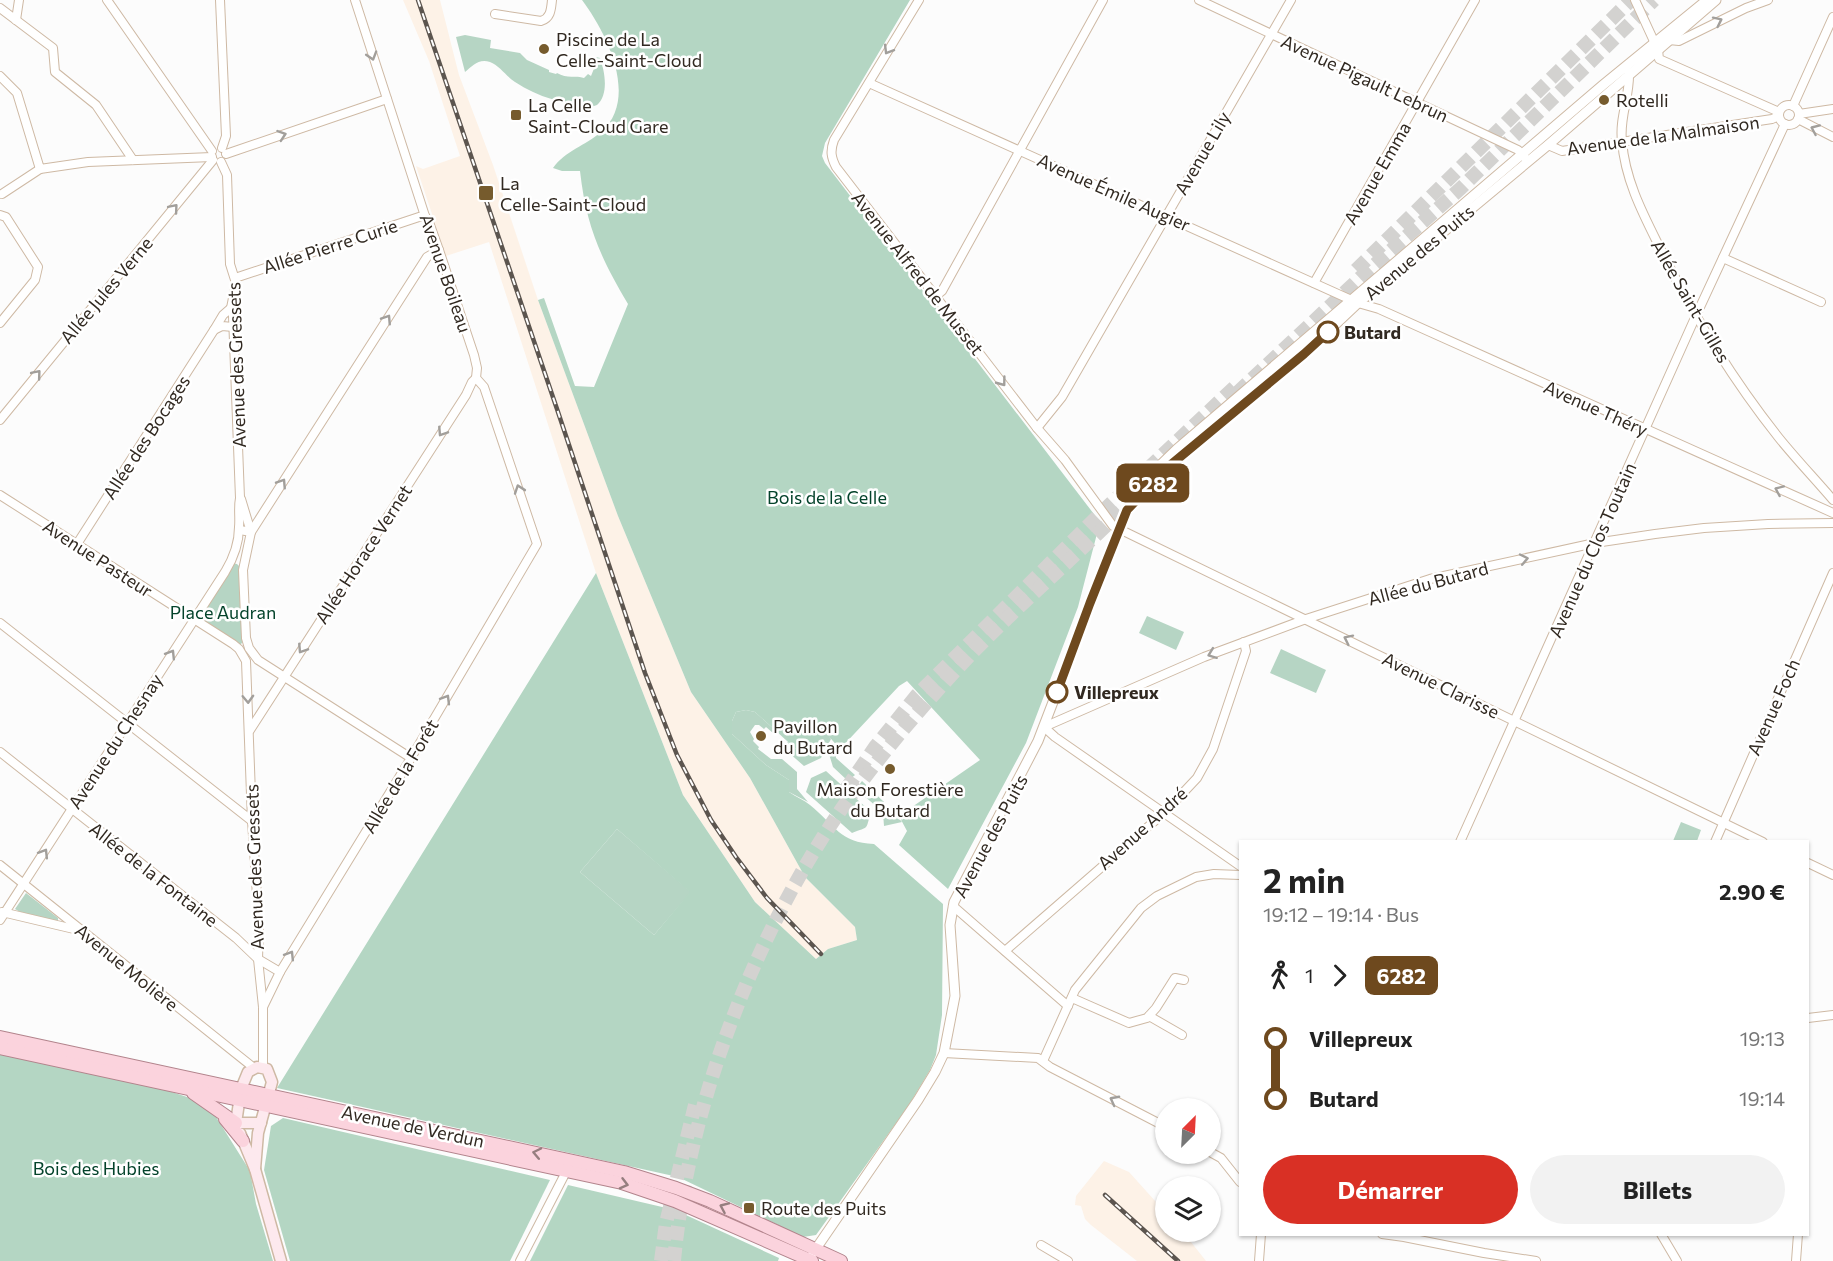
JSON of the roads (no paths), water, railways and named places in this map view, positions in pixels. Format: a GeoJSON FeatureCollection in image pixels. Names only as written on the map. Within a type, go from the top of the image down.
{"type":"FeatureCollection","features":[{"type":"Feature","properties":{"kind":"main road","name":"Avenue de Verdun"},"geometry":{"type":"LineString","coordinates":[[0,1037],[241,1095],[624,1172],[684,1191],[812,1258]]}},
{"type":"Feature","properties":{"kind":"main road","name":"Avenue de Verdun"},"geometry":{"type":"LineString","coordinates":[[0,1048],[184,1088],[241,1095]]}},
{"type":"Feature","properties":{"kind":"main road"},"geometry":{"type":"LineString","coordinates":[[255,1169],[261,1124],[272,1077],[267,1069],[258,1068],[248,1072],[236,1123],[255,1169],[281,1261]]}},
{"type":"Feature","properties":{"kind":"main road"},"geometry":{"type":"LineString","coordinates":[[184,1088],[236,1123],[261,1124]]}},
{"type":"Feature","properties":{"kind":"main road","name":"Avenue de Verdun"},"geometry":{"type":"LineString","coordinates":[[268,1100],[649,1191],[812,1258]]}},
{"type":"Feature","properties":{"kind":"main road"},"geometry":{"type":"LineString","coordinates":[[214,1107],[243,1141]]}},
{"type":"Feature","properties":{"kind":"main road"},"geometry":{"type":"LineString","coordinates":[[812,1258],[841,1261]]}},
{"type":"Feature","properties":{"kind":"street"},"geometry":{"type":"LineString","coordinates":[[16,20],[19,0]]}},
{"type":"Feature","properties":{"kind":"street"},"geometry":{"type":"LineString","coordinates":[[107,0],[215,158]]}},
{"type":"Feature","properties":{"kind":"street"},"geometry":{"type":"LineString","coordinates":[[220,0],[226,136],[224,151]]}},
{"type":"Feature","properties":{"kind":"street","name":"Avenue Boileau"},"geometry":{"type":"LineString","coordinates":[[355,0],[425,216],[439,250],[476,361],[476,378],[484,387],[537,544]]}},
{"type":"Feature","properties":{"kind":"street"},"geometry":{"type":"LineString","coordinates":[[495,14],[541,21],[550,15],[552,0]]}},
{"type":"Feature","properties":{"kind":"street","name":"Avenue Alfred de Musset"},"geometry":{"type":"LineString","coordinates":[[919,0],[834,140],[830,154],[836,167],[1037,428],[1065,460],[1110,523],[1118,529]]}},
{"type":"Feature","properties":{"kind":"street"},"geometry":{"type":"LineString","coordinates":[[936,296],[942,291],[1103,0]]}},
{"type":"Feature","properties":{"kind":"street","name":"Avenue Pigault Lebrun"},"geometry":{"type":"LineString","coordinates":[[1199,0],[1518,150],[1525,158]]}},
{"type":"Feature","properties":{"kind":"street","name":"Avenue Lily"},"geometry":{"type":"LineString","coordinates":[[1037,428],[1062,397],[1291,0]]}},
{"type":"Feature","properties":{"kind":"street","name":"Avenue Emma"},"geometry":{"type":"LineString","coordinates":[[1314,283],[1475,0]]}},
{"type":"Feature","properties":{"kind":"street"},"geometry":{"type":"LineString","coordinates":[[1635,0],[1656,46],[1659,59],[1779,114],[1785,124],[1793,124],[1799,117],[1833,109]]}},
{"type":"Feature","properties":{"kind":"street","name":"Avenue des Puits"},"geometry":{"type":"LineString","coordinates":[[812,1258],[918,1100],[944,1053],[956,996],[950,934],[953,906],[1031,758],[1118,529],[1136,490],[1157,468],[1457,216],[1707,0]]}},
{"type":"Feature","properties":{"kind":"street","name":"Avenue des Puits"},"geometry":{"type":"LineString","coordinates":[[1525,158],[1548,145],[1588,104],[1629,74],[1656,46],[1669,40],[1716,0]]}},
{"type":"Feature","properties":{"kind":"street"},"geometry":{"type":"LineString","coordinates":[[1669,40],[1679,41],[1746,8],[1768,0]]}},
{"type":"Feature","properties":{"kind":"street"},"geometry":{"type":"LineString","coordinates":[[0,8],[53,48],[55,72],[96,105],[133,160]]}},
{"type":"Feature","properties":{"kind":"street"},"geometry":{"type":"LineString","coordinates":[[1793,106],[1833,17]]}},
{"type":"Feature","properties":{"kind":"street","name":"Allée Saint-Gilles"},"geometry":{"type":"LineString","coordinates":[[1629,74],[1629,92],[1621,130],[1629,177],[1636,199],[1697,316],[1735,377],[1779,439],[1833,500]]}},
{"type":"Feature","properties":{"kind":"street"},"geometry":{"type":"LineString","coordinates":[[0,76],[17,93],[40,169]]}},
{"type":"Feature","properties":{"kind":"street","name":"Avenue Émile Augier"},"geometry":{"type":"LineString","coordinates":[[869,83],[1355,302]]}},
{"type":"Feature","properties":{"kind":"street"},"geometry":{"type":"LineString","coordinates":[[215,158],[216,148],[224,151],[387,99]]}},
{"type":"Feature","properties":{"kind":"street"},"geometry":{"type":"LineString","coordinates":[[1779,114],[1785,106],[1793,106]]}},
{"type":"Feature","properties":{"kind":"street"},"geometry":{"type":"LineString","coordinates":[[1793,106],[1799,117],[1833,137]]}},
{"type":"Feature","properties":{"kind":"street","name":"Avenue de la Malmaison"},"geometry":{"type":"LineString","coordinates":[[1548,145],[1562,151],[1772,119],[1779,114]]}},
{"type":"Feature","properties":{"kind":"street","name":"Avenue du Clos Toutain"},"geometry":{"type":"LineString","coordinates":[[1461,840],[1785,124]]}},
{"type":"Feature","properties":{"kind":"street","name":"Allée Jules Verne"},"geometry":{"type":"LineString","coordinates":[[0,420],[215,158],[226,158],[224,151]]}},
{"type":"Feature","properties":{"kind":"street"},"geometry":{"type":"LineString","coordinates":[[2,194],[40,169],[88,162],[215,158]]}},
{"type":"Feature","properties":{"kind":"street","name":"Avenue des Gressets"},"geometry":{"type":"LineString","coordinates":[[215,158],[227,175],[230,264],[236,285],[231,309],[240,498],[251,532],[243,570],[246,638],[249,648],[258,660],[284,676]]}},
{"type":"Feature","properties":{"kind":"street"},"geometry":{"type":"LineString","coordinates":[[0,214],[6,217],[38,267],[36,280],[0,323]]}},
{"type":"Feature","properties":{"kind":"street","name":"Allée Pierre Curie"},"geometry":{"type":"LineString","coordinates":[[235,278],[425,216]]}},
{"type":"Feature","properties":{"kind":"street"},"geometry":{"type":"LineString","coordinates":[[240,530],[251,532],[427,257],[439,250]]}},
{"type":"Feature","properties":{"kind":"street"},"geometry":{"type":"LineString","coordinates":[[1724,258],[1821,302]]}},
{"type":"Feature","properties":{"kind":"street","name":"Avenue Théry"},"geometry":{"type":"LineString","coordinates":[[1355,302],[1379,309],[1833,513]]}},
{"type":"Feature","properties":{"kind":"street","name":"Allée des Bocages"},"geometry":{"type":"LineString","coordinates":[[77,544],[218,322],[231,309]]}},
{"type":"Feature","properties":{"kind":"street"},"geometry":{"type":"LineString","coordinates":[[214,330],[222,326],[233,327]]}},
{"type":"Feature","properties":{"kind":"street","name":"Allée Horace Vernet"},"geometry":{"type":"LineString","coordinates":[[249,731],[476,378]]}},
{"type":"Feature","properties":{"kind":"street","name":"Avenue Pasteur"},"geometry":{"type":"LineString","coordinates":[[0,495],[233,644],[243,656],[247,667]]}},
{"type":"Feature","properties":{"kind":"street","name":"Avenue des Gressets"},"geometry":{"type":"LineString","coordinates":[[238,539],[240,498]]}},
{"type":"Feature","properties":{"kind":"street","name":"Allée du Butard"},"geometry":{"type":"LineString","coordinates":[[1044,727],[1194,661],[1306,619],[1430,579],[1595,543],[1704,528],[1833,523]]}},
{"type":"Feature","properties":{"kind":"street","name":"Avenue Clarisse"},"geometry":{"type":"LineString","coordinates":[[1118,529],[1759,840]]}},
{"type":"Feature","properties":{"kind":"street","name":"Avenue du Chesnay"},"geometry":{"type":"LineString","coordinates":[[1,915],[24,884],[230,563],[238,539]]}},
{"type":"Feature","properties":{"kind":"street","name":"Allée de la Forêt"},"geometry":{"type":"LineString","coordinates":[[263,1007],[279,972],[411,758],[537,544]]}},
{"type":"Feature","properties":{"kind":"street"},"geometry":{"type":"LineString","coordinates":[[230,563],[237,564],[243,570]]}},
{"type":"Feature","properties":{"kind":"street","name":"Avenue Foch"},"geometry":{"type":"LineString","coordinates":[[1716,840],[1833,573]]}},
{"type":"Feature","properties":{"kind":"street"},"geometry":{"type":"LineString","coordinates":[[0,623],[252,821]]}},
{"type":"Feature","properties":{"kind":"street","name":"Avenue André"},"geometry":{"type":"LineString","coordinates":[[1005,951],[1164,812],[1197,777],[1213,750],[1246,651],[1244,642]]}},
{"type":"Feature","properties":{"kind":"street","name":"Avenue des Gressets"},"geometry":{"type":"LineString","coordinates":[[247,667],[252,821],[259,926],[258,959],[263,1007],[258,1068]]}},
{"type":"Feature","properties":{"kind":"street"},"geometry":{"type":"LineString","coordinates":[[284,676],[411,758]]}},
{"type":"Feature","properties":{"kind":"street"},"geometry":{"type":"LineString","coordinates":[[1044,727],[1239,865]]}},
{"type":"Feature","properties":{"kind":"street","name":"Allée de la Fontaine"},"geometry":{"type":"LineString","coordinates":[[0,752],[236,938],[258,959],[279,972]]}},
{"type":"Feature","properties":{"kind":"street"},"geometry":{"type":"LineString","coordinates":[[1809,863],[1833,875]]}},
{"type":"Feature","properties":{"kind":"street","name":"Avenue Molière"},"geometry":{"type":"LineString","coordinates":[[0,865],[258,1068]]}},
{"type":"Feature","properties":{"kind":"street"},"geometry":{"type":"LineString","coordinates":[[1043,1061],[1075,990],[1141,908],[1157,896],[1196,877],[1214,874],[1239,875]]}},
{"type":"Feature","properties":{"kind":"street"},"geometry":{"type":"LineString","coordinates":[[953,906],[1068,1006]]}},
{"type":"Feature","properties":{"kind":"street"},"geometry":{"type":"LineString","coordinates":[[1,915],[80,930]]}},
{"type":"Feature","properties":{"kind":"street"},"geometry":{"type":"LineString","coordinates":[[1072,998],[1129,1023],[1149,1016],[1175,978],[1184,980]]}},
{"type":"Feature","properties":{"kind":"street"},"geometry":{"type":"LineString","coordinates":[[1809,1018],[1833,1015]]}},
{"type":"Feature","properties":{"kind":"street"},"geometry":{"type":"LineString","coordinates":[[1149,1016],[1182,1035]]}},
{"type":"Feature","properties":{"kind":"street"},"geometry":{"type":"LineString","coordinates":[[944,1053],[1038,1058],[1050,1067],[1155,1121]]}},
{"type":"Feature","properties":{"kind":"street"},"geometry":{"type":"LineString","coordinates":[[1221,1158],[1239,1181]]}},
{"type":"Feature","properties":{"kind":"street"},"geometry":{"type":"LineString","coordinates":[[520,1261],[567,1170]]}},
{"type":"Feature","properties":{"kind":"street"},"geometry":{"type":"LineString","coordinates":[[1259,1261],[1261,1236]]}},
{"type":"Feature","properties":{"kind":"street"},"geometry":{"type":"LineString","coordinates":[[1397,1236],[1484,1257],[1536,1261]]}},
{"type":"Feature","properties":{"kind":"street"},"geometry":{"type":"LineString","coordinates":[[1662,1236],[1677,1261]]}},
{"type":"Feature","properties":{"kind":"street"},"geometry":{"type":"LineString","coordinates":[[1796,1261],[1798,1236]]}},
{"type":"Feature","properties":{"kind":"street"},"geometry":{"type":"LineString","coordinates":[[1041,1245],[1068,1261]]}},
{"type":"Feature","properties":{"kind":"tunnel"},"geometry":{"type":"LineString","coordinates":[[1356,270],[1631,0]]}},
{"type":"Feature","properties":{"kind":"tunnel"},"geometry":{"type":"LineString","coordinates":[[1237,393],[1361,277],[1461,188],[1654,0]]}},
{"type":"Feature","properties":{"kind":"tunnel"},"geometry":{"type":"LineString","coordinates":[[846,789],[875,747],[917,695],[1104,510],[1239,383]]}},
{"type":"Feature","properties":{"kind":"tunnel"},"geometry":{"type":"LineString","coordinates":[[674,1261],[682,1202],[694,1142],[731,1022],[755,964],[812,854],[860,784],[891,744],[941,687],[995,630],[1135,497]]}},
{"type":"Feature","properties":{"kind":"tunnel"},"geometry":{"type":"LineString","coordinates":[[661,1261],[666,1223],[695,1105]]}},
{"type":"Feature","properties":{"kind":"railway"},"geometry":{"type":"LineString","coordinates":[[418,0],[645,673],[677,755],[711,820],[736,857],[767,898],[821,954]]}},
{"type":"Feature","properties":{"kind":"railway"},"geometry":{"type":"LineString","coordinates":[[1105,1195],[1178,1261]]}},
{"type":"Feature","properties":{"kind":"place","name":"Piscine de La Celle-Saint-Cloud"},"geometry":{"type":"Point","coordinates":[544,49]}},
{"type":"Feature","properties":{"kind":"place","name":"Rotelli"},"geometry":{"type":"Point","coordinates":[1604,100]}},
{"type":"Feature","properties":{"kind":"place","name":"La Celle Saint-Cloud Gare"},"geometry":{"type":"Point","coordinates":[516,115]}},
{"type":"Feature","properties":{"kind":"place","name":"La Celle-Saint-Cloud"},"geometry":{"type":"Point","coordinates":[486,193]}},
{"type":"Feature","properties":{"kind":"place","name":"Butard"},"geometry":{"type":"Point","coordinates":[1328,332]}},
{"type":"Feature","properties":{"kind":"place","name":"Villepreux"},"geometry":{"type":"Point","coordinates":[1057,692]}},
{"type":"Feature","properties":{"kind":"place","name":"Pavillon du Butard"},"geometry":{"type":"Point","coordinates":[761,736]}},
{"type":"Feature","properties":{"kind":"place","name":"Maison Forestière du Butard"},"geometry":{"type":"Point","coordinates":[890,769]}},
{"type":"Feature","properties":{"kind":"place","name":"Route des Puits"},"geometry":{"type":"Point","coordinates":[749,1208]}},
{"type":"Feature","properties":{"kind":"park label","name":"Bois de la Celle"},"geometry":{"type":"Point","coordinates":[827,497]}},
{"type":"Feature","properties":{"kind":"park label","name":"Place Audran"},"geometry":{"type":"Point","coordinates":[223,612]}},
{"type":"Feature","properties":{"kind":"park label","name":"Bois des Hubies"},"geometry":{"type":"Point","coordinates":[96,1168]}}]}
